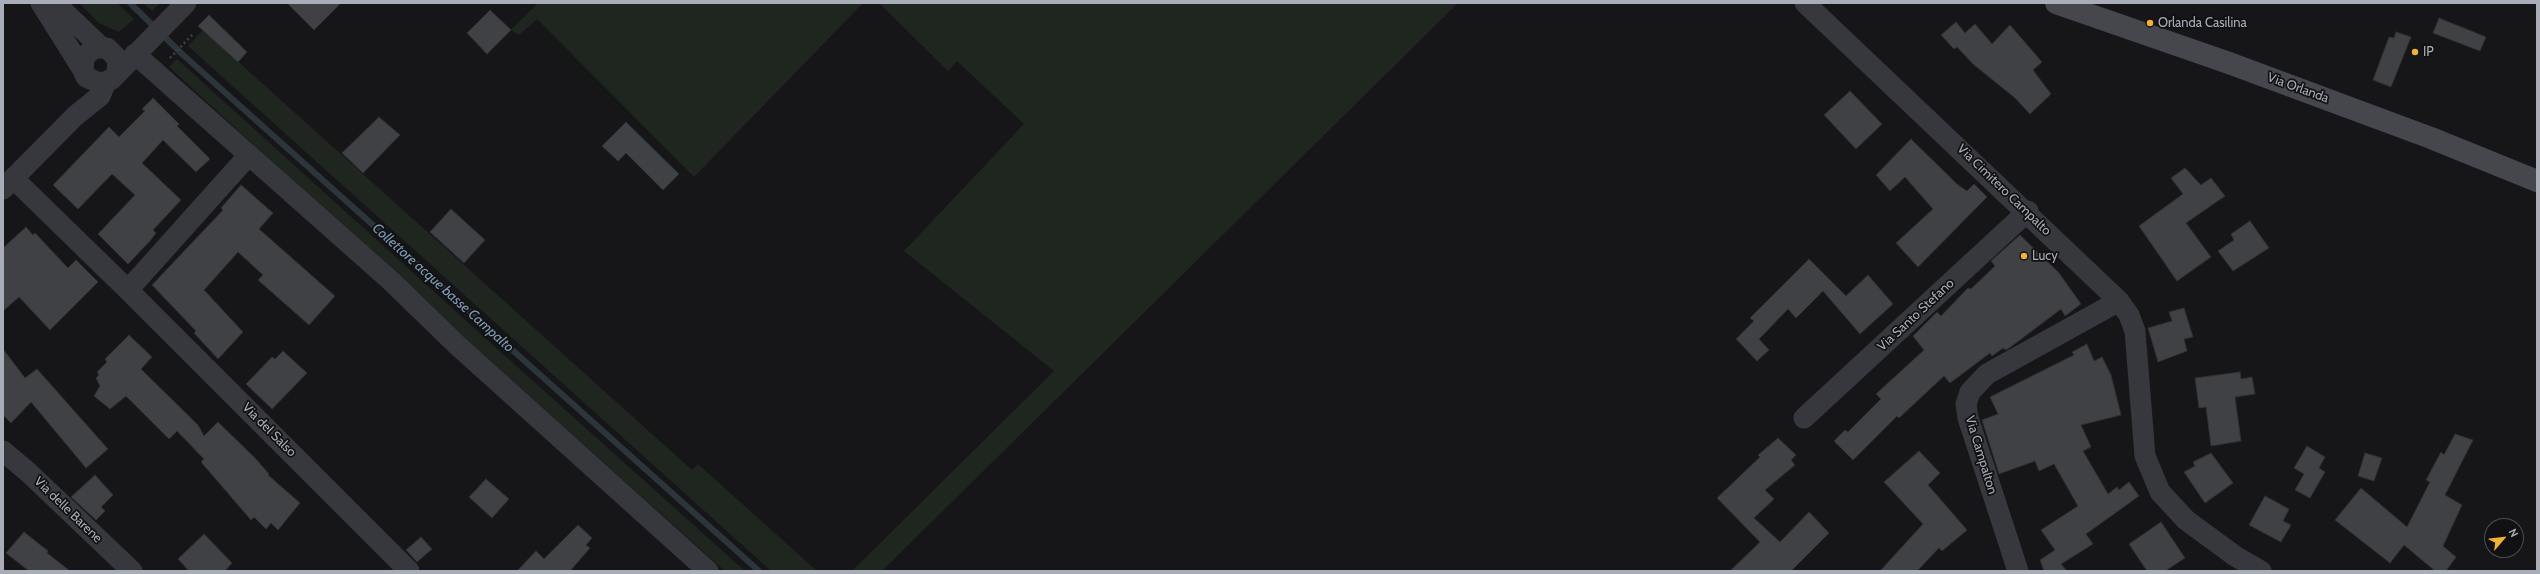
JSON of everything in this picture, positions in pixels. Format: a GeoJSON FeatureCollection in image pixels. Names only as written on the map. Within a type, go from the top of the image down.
{"type":"FeatureCollection","features":[{"type":"Feature","properties":{"kind":"main road","name":"Via Orlanda"},"geometry":{"type":"LineString","coordinates":[[2056,3],[2244,69],[2431,138],[2537,181]]}},
{"type":"Feature","properties":{"kind":"street"},"geometry":{"type":"LineString","coordinates":[[41,3],[85,73],[99,83],[111,78],[180,9]]}},
{"type":"Feature","properties":{"kind":"street"},"geometry":{"type":"LineString","coordinates":[[8,183],[75,116],[100,96],[111,78],[118,58],[55,3]]}},
{"type":"Feature","properties":{"kind":"street","name":"Via Cimitero Campalto"},"geometry":{"type":"LineString","coordinates":[[1805,3],[2028,212],[2120,301],[2129,315],[2135,331],[2145,456],[2160,492],[2186,520],[2235,556],[2261,571]]}},
{"type":"Feature","properties":{"kind":"street"},"geometry":{"type":"LineString","coordinates":[[75,116],[85,73],[84,57],[88,51],[107,49],[140,49],[248,156],[391,281],[457,345],[708,571]]}},
{"type":"Feature","properties":{"kind":"street"},"geometry":{"type":"LineString","coordinates":[[128,290],[248,156]]}},
{"type":"Feature","properties":{"kind":"street","name":"Via del Salso"},"geometry":{"type":"LineString","coordinates":[[8,183],[128,290],[409,571]]}},
{"type":"Feature","properties":{"kind":"street","name":"Via Santo Stefano"},"geometry":{"type":"LineString","coordinates":[[1804,418],[2028,212]]}},
{"type":"Feature","properties":{"kind":"street","name":"Via Campalton"},"geometry":{"type":"LineString","coordinates":[[2018,571],[1968,418],[1966,404],[1970,392],[1977,382],[1987,374],[2120,301]]}},
{"type":"Feature","properties":{"kind":"street","name":"Via delle Barene"},"geometry":{"type":"LineString","coordinates":[[3,451],[28,472],[132,571]]}},
{"type":"Feature","properties":{"kind":"path"},"geometry":{"type":"LineString","coordinates":[[168,60],[193,34]]}},
{"type":"Feature","properties":{"kind":"shaded area"},"geometry":{"type":"Polygon","coordinates":[[[79,3],[117,3],[134,19],[119,32],[99,23],[79,3]]]}},
{"type":"Feature","properties":{"kind":"shaded area"},"geometry":{"type":"Polygon","coordinates":[[[143,3],[160,3],[152,11],[143,3]]]}},
{"type":"Feature","properties":{"kind":"shaded area"},"geometry":{"type":"Polygon","coordinates":[[[538,3],[863,3],[694,177],[537,19],[519,35],[511,30],[538,3]]]}},
{"type":"Feature","properties":{"kind":"shaded area"},"geometry":{"type":"Polygon","coordinates":[[[879,3],[1457,4],[882,571],[852,571],[1054,371],[904,251],[1024,124],[957,61],[948,71],[879,3]]]}},
{"type":"Feature","properties":{"kind":"shaded area"},"geometry":{"type":"Polygon","coordinates":[[[203,30],[692,470],[698,464],[817,571],[771,571],[188,46],[203,30]]]}},
{"type":"Feature","properties":{"kind":"shaded area"},"geometry":{"type":"Polygon","coordinates":[[[177,59],[745,571],[725,571],[446,322],[169,67],[177,59]]]}},
{"type":"Feature","properties":{"kind":"building"},"geometry":{"type":"Polygon","coordinates":[[[287,3],[341,3],[314,30],[287,3]]]}},
{"type":"Feature","properties":{"kind":"building"},"geometry":{"type":"Polygon","coordinates":[[[490,10],[511,30],[487,54],[467,33],[490,10]]]}},
{"type":"Feature","properties":{"kind":"building"},"geometry":{"type":"Polygon","coordinates":[[[209,15],[247,52],[238,62],[198,26],[209,15]]]}},
{"type":"Feature","properties":{"kind":"building"},"geometry":{"type":"Polygon","coordinates":[[[2439,18],[2486,37],[2480,51],[2433,33],[2439,18]]]}},
{"type":"Feature","properties":{"kind":"building"},"geometry":{"type":"Polygon","coordinates":[[[1956,22],[1965,33],[1975,24],[1992,44],[2010,25],[2042,62],[2033,70],[2051,94],[2030,114],[2015,98],[1973,64],[1957,47],[1954,49],[1941,35],[1956,22]]]}},
{"type":"Feature","properties":{"kind":"building"},"geometry":{"type":"Polygon","coordinates":[[[2396,32],[2411,37],[2391,87],[2373,80],[2389,37],[2394,38],[2396,32]]]}},
{"type":"Feature","properties":{"kind":"building"},"geometry":{"type":"Polygon","coordinates":[[[1850,91],[1882,124],[1856,149],[1824,115],[1850,91]]]}},
{"type":"Feature","properties":{"kind":"building"},"geometry":{"type":"Polygon","coordinates":[[[153,98],[179,124],[177,126],[210,159],[196,172],[163,140],[142,163],[181,200],[153,230],[156,233],[128,264],[98,234],[135,195],[112,174],[78,209],[53,185],[109,127],[119,137],[145,111],[142,109],[153,98]]]}},
{"type":"Feature","properties":{"kind":"building"},"geometry":{"type":"Polygon","coordinates":[[[379,117],[400,135],[363,173],[342,153],[379,117]]]}},
{"type":"Feature","properties":{"kind":"building"},"geometry":{"type":"Polygon","coordinates":[[[626,122],[679,174],[663,190],[626,153],[618,161],[602,146],[626,122]]]}},
{"type":"Feature","properties":{"kind":"building"},"geometry":{"type":"Polygon","coordinates":[[[1911,139],[1958,185],[1967,191],[1974,184],[1987,197],[1918,267],[1896,243],[1933,209],[1905,177],[1890,191],[1876,175],[1911,139]]]}},
{"type":"Feature","properties":{"kind":"building"},"geometry":{"type":"Polygon","coordinates":[[[2185,168],[2201,185],[2211,178],[2225,196],[2186,223],[2211,257],[2177,281],[2139,226],[2183,194],[2171,178],[2185,168]]]}},
{"type":"Feature","properties":{"kind":"building"},"geometry":{"type":"Polygon","coordinates":[[[241,185],[273,213],[259,229],[335,296],[309,325],[258,280],[263,275],[238,252],[204,290],[243,332],[218,359],[194,333],[196,331],[152,285],[223,210],[221,208],[241,185]]]}},
{"type":"Feature","properties":{"kind":"building"},"geometry":{"type":"Polygon","coordinates":[[[451,209],[485,240],[464,263],[430,232],[451,209]]]}},
{"type":"Feature","properties":{"kind":"building"},"geometry":{"type":"Polygon","coordinates":[[[2250,221],[2269,248],[2233,271],[2218,251],[2234,240],[2231,234],[2250,221]]]}},
{"type":"Feature","properties":{"kind":"building"},"geometry":{"type":"Polygon","coordinates":[[[26,227],[33,235],[35,233],[68,268],[76,260],[98,282],[50,330],[19,297],[3,311],[3,248],[26,227]]]}},
{"type":"Feature","properties":{"kind":"building"},"geometry":{"type":"Polygon","coordinates":[[[2020,235],[2059,273],[2081,304],[2065,316],[2061,309],[2006,350],[2003,348],[1992,356],[1990,353],[1950,383],[1944,376],[1899,418],[1897,416],[1853,460],[1834,441],[1845,430],[1848,432],[1881,399],[1876,394],[1924,350],[1913,336],[1937,312],[1941,316],[1968,288],[1971,289],[1995,266],[1991,261],[2020,235]]]}},
{"type":"Feature","properties":{"kind":"building"},"geometry":{"type":"Polygon","coordinates":[[[1809,259],[1846,296],[1868,275],[1893,304],[1860,334],[1823,291],[1796,318],[1788,309],[1759,339],[1769,350],[1757,361],[1736,339],[1754,321],[1750,318],[1809,259]]]}},
{"type":"Feature","properties":{"kind":"building"},"geometry":{"type":"Polygon","coordinates":[[[2184,308],[2193,337],[2184,339],[2187,351],[2158,362],[2148,328],[2172,321],[2169,312],[2184,308]]]}},
{"type":"Feature","properties":{"kind":"building"},"geometry":{"type":"Polygon","coordinates":[[[129,335],[152,357],[141,369],[198,425],[204,436],[218,422],[255,458],[269,474],[268,475],[300,503],[278,530],[271,523],[266,529],[254,517],[251,520],[201,462],[204,459],[177,431],[169,439],[126,396],[110,409],[94,396],[100,386],[96,378],[99,375],[97,372],[107,362],[105,359],[129,335]]]}},
{"type":"Feature","properties":{"kind":"building"},"geometry":{"type":"Polygon","coordinates":[[[2087,344],[2094,361],[2102,357],[2111,375],[2121,415],[2081,425],[2091,447],[2083,451],[2108,494],[2117,487],[2119,490],[2129,482],[2139,496],[2086,534],[2093,544],[2061,564],[2067,571],[2044,571],[2040,560],[2055,550],[2041,530],[2078,506],[2054,464],[2039,471],[2035,461],[1999,474],[1982,420],[1998,414],[1990,397],[2074,355],[2072,352],[2087,344]]]}},
{"type":"Feature","properties":{"kind":"building"},"geometry":{"type":"Polygon","coordinates":[[[3,349],[25,378],[37,369],[108,449],[86,468],[31,402],[11,423],[3,415],[3,349]]]}},
{"type":"Feature","properties":{"kind":"building"},"geometry":{"type":"Polygon","coordinates":[[[283,351],[307,373],[272,409],[246,384],[272,357],[275,359],[283,351]]]}},
{"type":"Feature","properties":{"kind":"building"},"geometry":{"type":"Polygon","coordinates":[[[2240,372],[2241,379],[2252,377],[2255,394],[2235,397],[2241,441],[2211,446],[2206,407],[2199,408],[2195,378],[2240,372]]]}},
{"type":"Feature","properties":{"kind":"building"},"geometry":{"type":"Polygon","coordinates":[[[2455,434],[2473,440],[2445,495],[2462,505],[2443,546],[2456,557],[2446,571],[2435,571],[2404,545],[2390,563],[2335,520],[2361,488],[2407,527],[2430,482],[2426,480],[2441,452],[2444,455],[2455,434]]]}},
{"type":"Feature","properties":{"kind":"building"},"geometry":{"type":"Polygon","coordinates":[[[1778,438],[1796,455],[1791,460],[1795,465],[1765,490],[1774,499],[1754,518],[1780,542],[1809,512],[1829,533],[1791,571],[1730,571],[1760,542],[1717,498],[1760,457],[1758,455],[1778,438]]]}},
{"type":"Feature","properties":{"kind":"building"},"geometry":{"type":"Polygon","coordinates":[[[2307,446],[2325,457],[2319,468],[2325,472],[2310,498],[2295,490],[2304,474],[2294,468],[2307,446]]]}},
{"type":"Feature","properties":{"kind":"building"},"geometry":{"type":"Polygon","coordinates":[[[1919,451],[1940,473],[1928,485],[1967,530],[1942,551],[1939,548],[1917,571],[1880,571],[1923,524],[1884,482],[1919,451]]]}},
{"type":"Feature","properties":{"kind":"building"},"geometry":{"type":"Polygon","coordinates":[[[2211,453],[2233,483],[2205,503],[2184,472],[2195,466],[2193,462],[2211,453]]]}},
{"type":"Feature","properties":{"kind":"building"},"geometry":{"type":"Polygon","coordinates":[[[2365,453],[2382,458],[2374,481],[2358,476],[2365,453]]]}},
{"type":"Feature","properties":{"kind":"building"},"geometry":{"type":"Polygon","coordinates":[[[95,475],[113,495],[101,507],[105,511],[96,520],[71,497],[95,475]]]}},
{"type":"Feature","properties":{"kind":"building"},"geometry":{"type":"Polygon","coordinates":[[[486,479],[509,499],[492,518],[469,497],[486,479]]]}},
{"type":"Feature","properties":{"kind":"building"},"geometry":{"type":"Polygon","coordinates":[[[2265,496],[2289,509],[2283,521],[2291,525],[2281,542],[2249,525],[2265,496]]]}},
{"type":"Feature","properties":{"kind":"building"},"geometry":{"type":"Polygon","coordinates":[[[2161,522],[2185,558],[2165,571],[2147,571],[2129,544],[2161,522]]]}},
{"type":"Feature","properties":{"kind":"building"},"geometry":{"type":"Polygon","coordinates":[[[578,525],[592,538],[586,545],[590,548],[570,571],[517,571],[536,551],[544,559],[578,525]]]}},
{"type":"Feature","properties":{"kind":"building"},"geometry":{"type":"Polygon","coordinates":[[[24,532],[70,571],[29,571],[6,553],[24,532]]]}},
{"type":"Feature","properties":{"kind":"building"},"geometry":{"type":"Polygon","coordinates":[[[204,534],[232,563],[225,571],[189,571],[178,559],[204,534]]]}},
{"type":"Feature","properties":{"kind":"building"},"geometry":{"type":"Polygon","coordinates":[[[421,537],[432,549],[417,562],[406,550],[421,537]]]}},
{"type":"Feature","properties":{"kind":"waterway","name":"Collettore acque basse Campalto"},"geometry":{"type":"LineString","coordinates":[[130,3],[181,53],[759,571]]}},
{"type":"Feature","properties":{"kind":"place","name":"Orlanda Casilina"},"geometry":{"type":"Point","coordinates":[2150,23]}},
{"type":"Feature","properties":{"kind":"place","name":"IP"},"geometry":{"type":"Point","coordinates":[2415,52]}},
{"type":"Feature","properties":{"kind":"place","name":"Lucy"},"geometry":{"type":"Point","coordinates":[2024,256]}}]}
